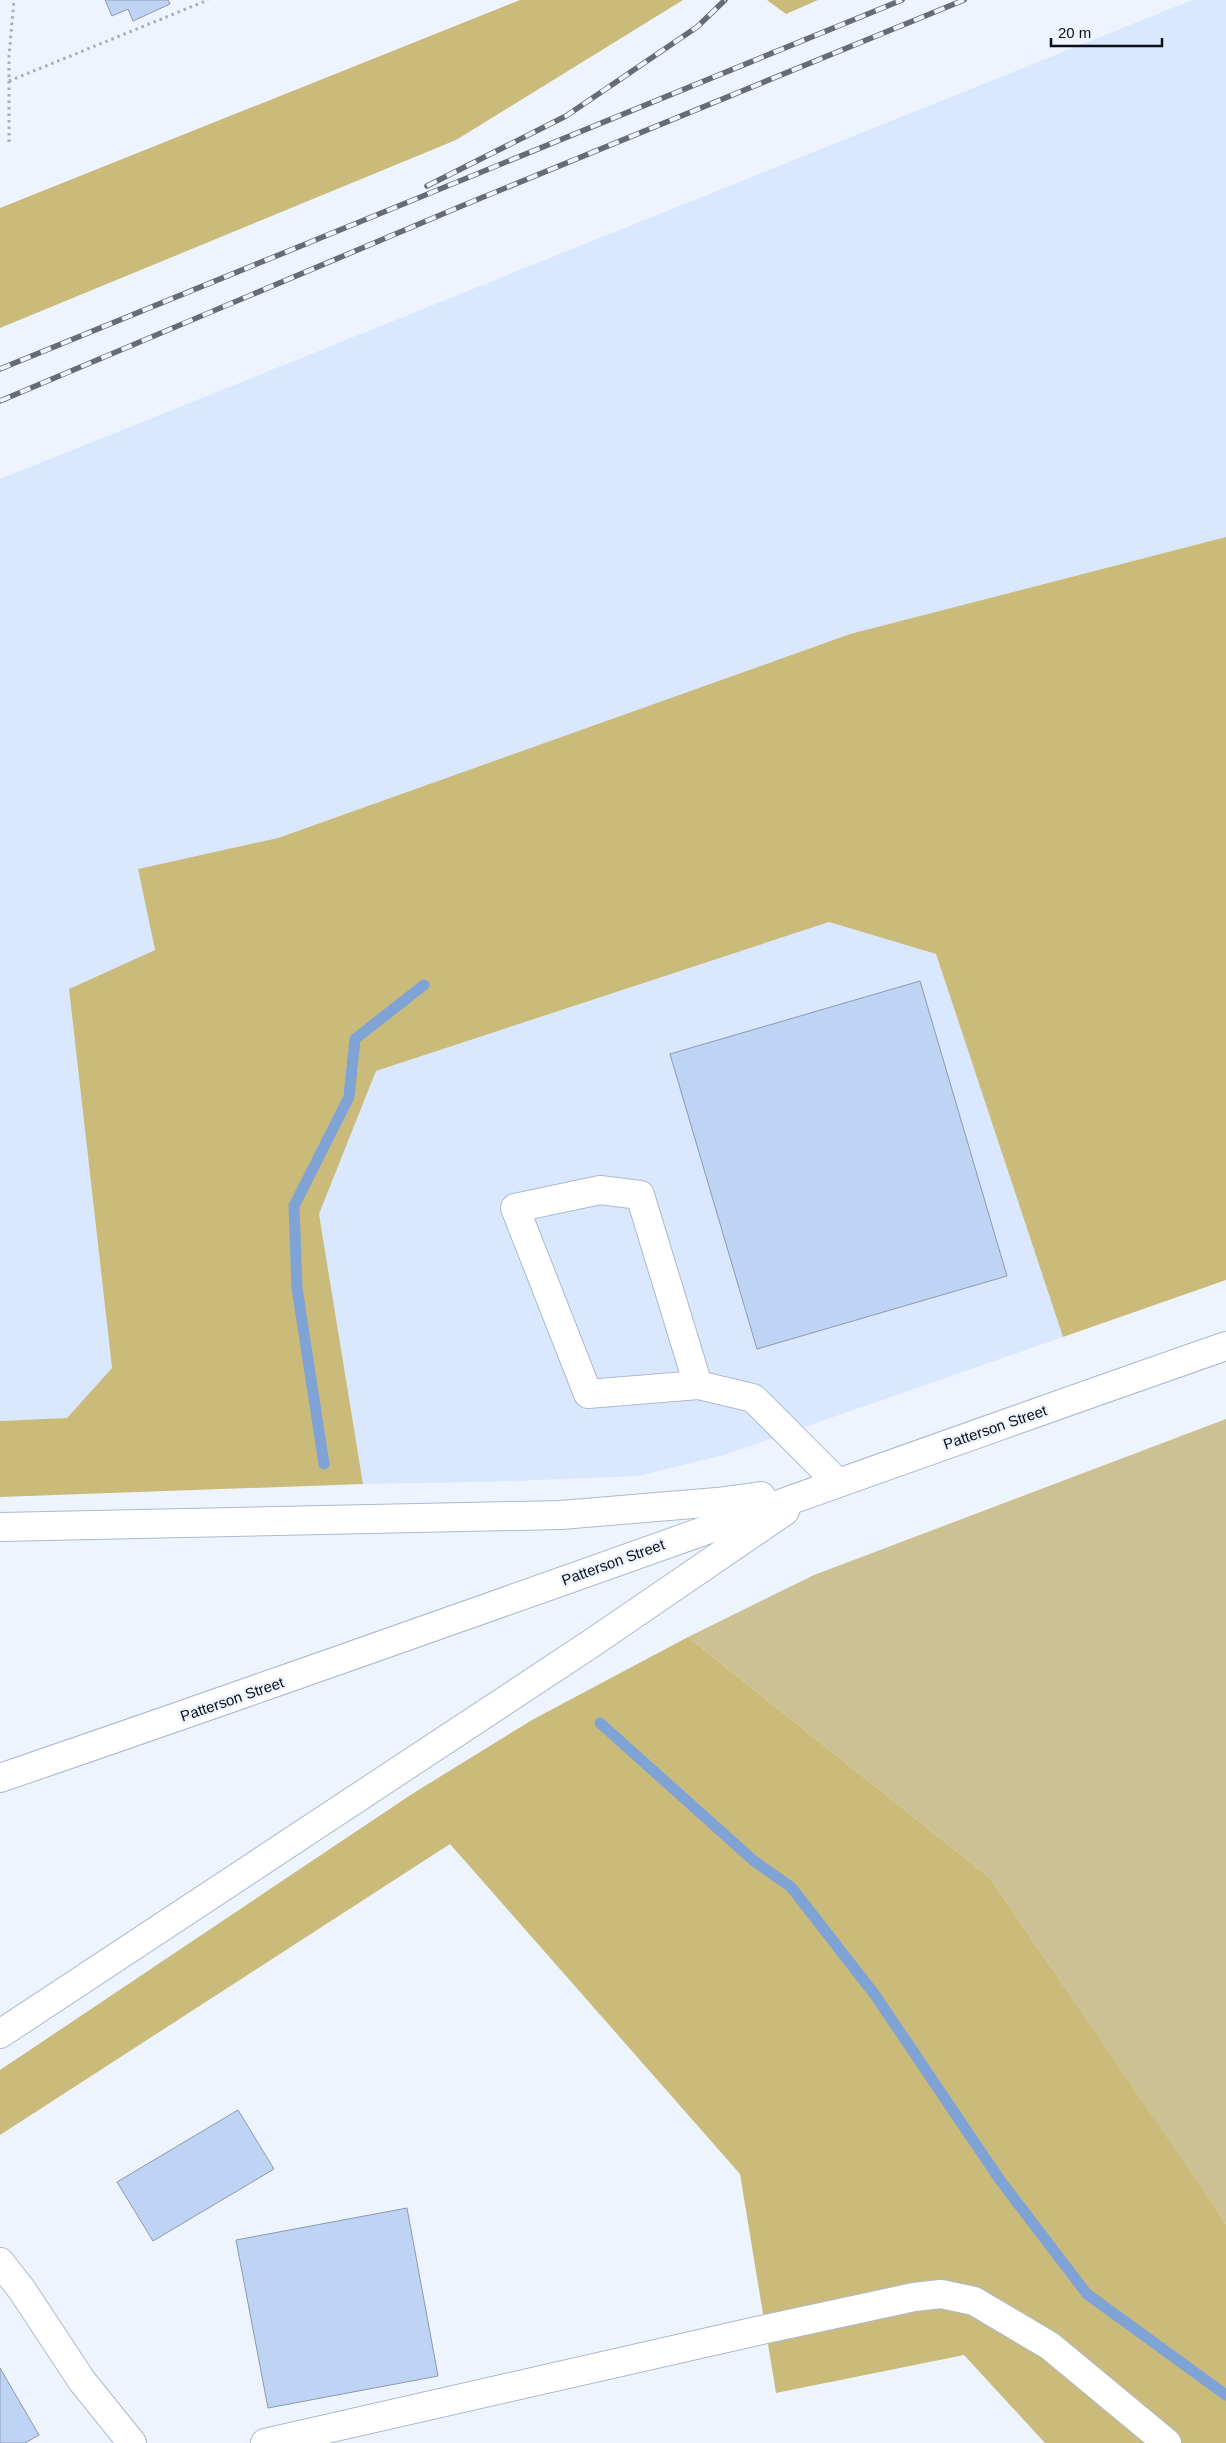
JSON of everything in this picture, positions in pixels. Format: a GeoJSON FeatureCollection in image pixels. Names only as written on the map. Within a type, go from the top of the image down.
{"type":"FeatureCollection","features":[{"type":"Feature","properties":{"kind":"main road"},"geometry":{"type":"LineString","coordinates":[[698,1386],[640,1195],[600,1190],[515,1208],[588,1394],[698,1386],[753,1398],[827,1485]]}},
{"type":"Feature","properties":{"kind":"main road","name":"Patterson Street"},"geometry":{"type":"LineString","coordinates":[[0,1778],[266,1687],[827,1485],[1226,1346]]}},
{"type":"Feature","properties":{"kind":"main road"},"geometry":{"type":"LineString","coordinates":[[0,1527],[561,1515],[717,1502],[827,1485]]}},
{"type":"Feature","properties":{"kind":"main road"},"geometry":{"type":"LineString","coordinates":[[0,2034],[592,1643],[827,1485]]}},
{"type":"Feature","properties":{"kind":"main road"},"geometry":{"type":"LineString","coordinates":[[0,2262],[22,2290],[82,2381],[132,2443]]}},
{"type":"Feature","properties":{"kind":"main road"},"geometry":{"type":"LineString","coordinates":[[265,2443],[757,2331],[914,2297],[941,2294],[974,2300],[1050,2346],[1167,2443]]}},
{"type":"Feature","properties":{"kind":"path"},"geometry":{"type":"LineString","coordinates":[[9,142],[9,81],[14,0]]}},
{"type":"Feature","properties":{"kind":"path"},"geometry":{"type":"LineString","coordinates":[[9,81],[208,0]]}},
{"type":"Feature","properties":{"kind":"shaded area"},"geometry":{"type":"Polygon","coordinates":[[[520,0],[683,0],[456,140],[0,328],[0,208],[520,0]]]}},
{"type":"Feature","properties":{"kind":"shaded area"},"geometry":{"type":"Polygon","coordinates":[[[767,0],[818,0],[786,14],[767,0]]]}},
{"type":"Feature","properties":{"kind":"shaded area"},"geometry":{"type":"Polygon","coordinates":[[[1192,0],[1226,0],[1226,537],[850,634],[278,838],[138,869],[155,950],[69,989],[112,1368],[67,1418],[0,1421],[0,479],[1192,0]]]}},
{"type":"Feature","properties":{"kind":"shaded area"},"geometry":{"type":"Polygon","coordinates":[[[1226,537],[1226,1280],[1063,1337],[936,954],[829,922],[376,1071],[319,1214],[363,1484],[0,1497],[0,1421],[67,1418],[112,1368],[69,989],[155,950],[138,869],[278,838],[850,634],[1226,537]]]}},
{"type":"Feature","properties":{"kind":"shaded area"},"geometry":{"type":"Polygon","coordinates":[[[829,922],[936,954],[1063,1337],[724,1455],[638,1476],[486,1482],[363,1484],[319,1214],[376,1071],[829,922]]]}},
{"type":"Feature","properties":{"kind":"shaded area"},"geometry":{"type":"Polygon","coordinates":[[[1226,1419],[1226,2224],[990,1878],[688,1637],[814,1575],[1226,1419]]]}},
{"type":"Feature","properties":{"kind":"shaded area"},"geometry":{"type":"Polygon","coordinates":[[[688,1637],[990,1878],[1226,2224],[1226,2443],[1045,2443],[964,2355],[776,2393],[740,2174],[450,1844],[0,2135],[0,2070],[412,1794],[532,1720],[688,1637]]]}},
{"type":"Feature","properties":{"kind":"building"},"geometry":{"type":"Polygon","coordinates":[[[105,0],[168,0],[170,4],[133,21],[128,9],[112,16],[105,0]]]}},
{"type":"Feature","properties":{"kind":"building"},"geometry":{"type":"Polygon","coordinates":[[[920,981],[1007,1276],[757,1349],[670,1054],[920,981]]]}},
{"type":"Feature","properties":{"kind":"building"},"geometry":{"type":"Polygon","coordinates":[[[238,2110],[274,2169],[153,2241],[117,2182],[238,2110]]]}},
{"type":"Feature","properties":{"kind":"building"},"geometry":{"type":"Polygon","coordinates":[[[407,2208],[438,2376],[268,2408],[236,2240],[407,2208]]]}},
{"type":"Feature","properties":{"kind":"building"},"geometry":{"type":"Polygon","coordinates":[[[0,2368],[39,2435],[25,2443],[0,2443],[0,2368]]]}},
{"type":"Feature","properties":{"kind":"waterway"},"geometry":{"type":"LineString","coordinates":[[324,1464],[297,1288],[294,1206],[349,1097],[355,1039],[424,985]]}},
{"type":"Feature","properties":{"kind":"waterway"},"geometry":{"type":"LineString","coordinates":[[600,1723],[754,1861],[791,1887],[875,1995],[1000,2180],[1087,2294],[1226,2395]]}},
{"type":"Feature","properties":{"kind":"railway"},"geometry":{"type":"LineString","coordinates":[[427,186],[566,116],[697,27],[725,0]]}},
{"type":"Feature","properties":{"kind":"railway"},"geometry":{"type":"LineString","coordinates":[[0,369],[902,0]]}},
{"type":"Feature","properties":{"kind":"railway"},"geometry":{"type":"LineString","coordinates":[[0,401],[464,205],[964,0]]}}]}
